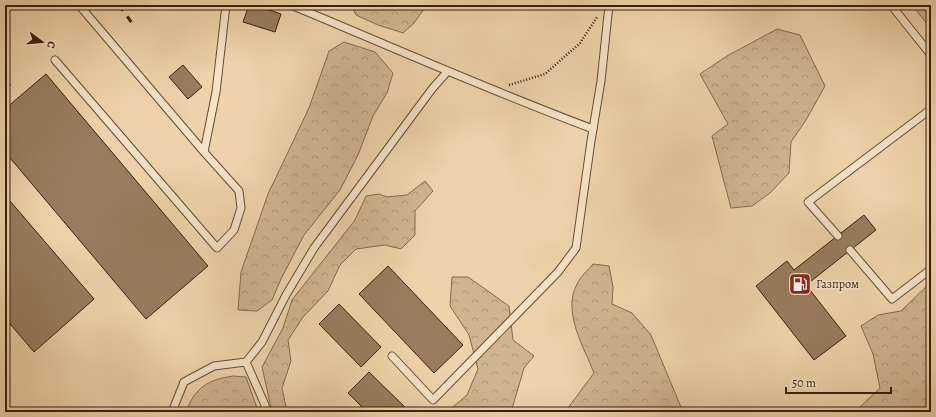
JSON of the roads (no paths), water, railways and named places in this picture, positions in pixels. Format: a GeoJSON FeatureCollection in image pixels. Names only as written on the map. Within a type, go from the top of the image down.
{"type":"FeatureCollection","features":[{"type":"Feature","properties":{"kind":"lane"},"geometry":{"type":"LineString","coordinates":[[55,60],[217,248],[234,230],[241,208],[239,191],[79,5]]}},
{"type":"Feature","properties":{"kind":"lane"},"geometry":{"type":"LineString","coordinates":[[204,152],[216,92],[226,5]]}},
{"type":"Feature","properties":{"kind":"lane"},"geometry":{"type":"LineString","coordinates":[[291,5],[447,72],[593,129]]}},
{"type":"Feature","properties":{"kind":"lane"},"geometry":{"type":"LineString","coordinates":[[392,356],[433,400],[558,272],[576,248],[601,81],[609,5]]}},
{"type":"Feature","properties":{"kind":"lane"},"geometry":{"type":"LineString","coordinates":[[891,5],[931,56]]}},
{"type":"Feature","properties":{"kind":"lane"},"geometry":{"type":"LineString","coordinates":[[172,412],[184,382],[214,366],[246,362],[262,342],[286,295],[314,248],[432,89],[447,72]]}},
{"type":"Feature","properties":{"kind":"lane"},"geometry":{"type":"LineString","coordinates":[[838,236],[808,202],[931,109]]}},
{"type":"Feature","properties":{"kind":"lane"},"geometry":{"type":"LineString","coordinates":[[850,250],[892,299],[931,269]]}},
{"type":"Feature","properties":{"kind":"lane"},"geometry":{"type":"LineString","coordinates":[[246,362],[265,405],[265,412]]}},
{"type":"Feature","properties":{"kind":"railway"},"geometry":{"type":"LineString","coordinates":[[119,5],[132,23]]}},
{"type":"Feature","properties":{"kind":"railway"},"geometry":{"type":"LineString","coordinates":[[5,81],[10,86]]}},
{"type":"Feature","properties":{"kind":"place","name":"Газпром"},"geometry":{"type":"Point","coordinates":[800,284]}}]}
